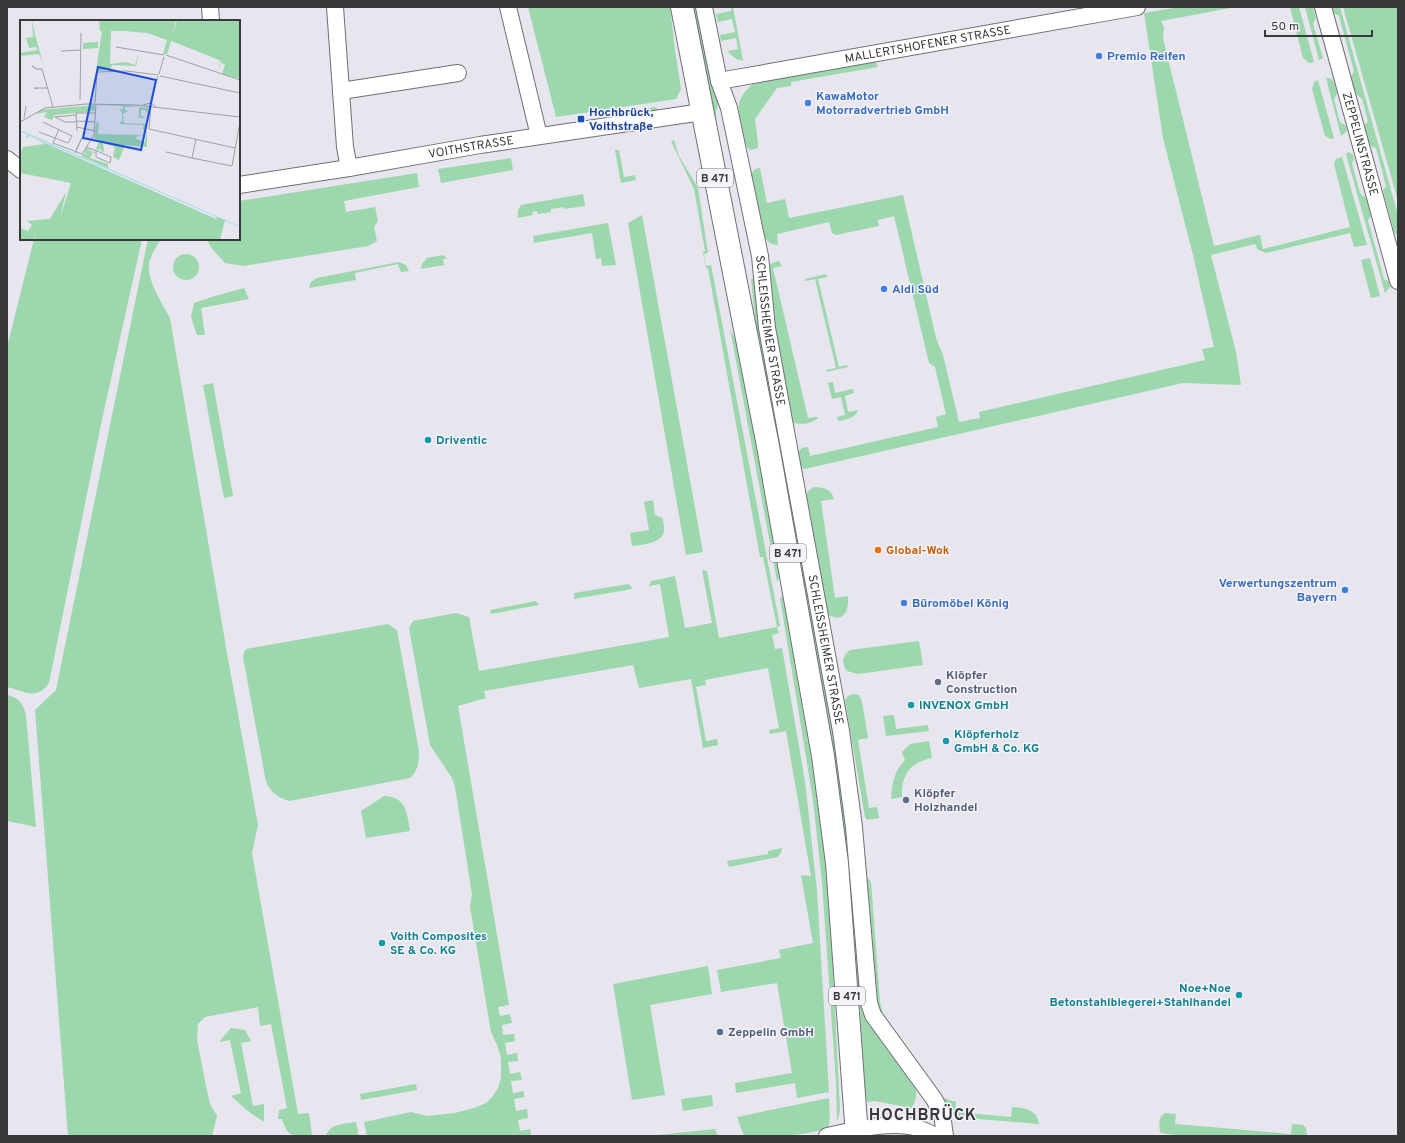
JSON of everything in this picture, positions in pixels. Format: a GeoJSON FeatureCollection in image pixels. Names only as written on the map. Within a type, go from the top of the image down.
{"type":"FeatureCollection","features":[{"type":"Feature","properties":{"kind":"main road","name":"SCHLEISSHEIMER STRASSE"},"geometry":{"type":"LineString","coordinates":[[682,7],[769,454],[824,756],[839,884],[856,1133]]}},
{"type":"Feature","properties":{"kind":"street"},"geometry":{"type":"LineString","coordinates":[[210,7],[211,20]]}},
{"type":"Feature","properties":{"kind":"street"},"geometry":{"type":"LineString","coordinates":[[335,7],[345,147],[349,168]]}},
{"type":"Feature","properties":{"kind":"street"},"geometry":{"type":"LineString","coordinates":[[508,7],[539,136]]}},
{"type":"Feature","properties":{"kind":"street","name":"SCHLEISSHEIMER STRASSE"},"geometry":{"type":"LineString","coordinates":[[704,7],[719,81],[729,108],[760,256],[767,328],[841,730],[854,827],[869,1003],[873,1015],[934,1099],[942,1114],[945,1136]]}},
{"type":"Feature","properties":{"kind":"street","name":"MALLERTSHOFENER STRASSE"},"geometry":{"type":"LineString","coordinates":[[719,81],[1137,7]]}},
{"type":"Feature","properties":{"kind":"street","name":"ZEPPELINSTRASSE"},"geometry":{"type":"LineString","coordinates":[[1323,7],[1398,281]]}},
{"type":"Feature","properties":{"kind":"street"},"geometry":{"type":"LineString","coordinates":[[341,91],[458,73]]}},
{"type":"Feature","properties":{"kind":"street","name":"VOITHSTRASSE"},"geometry":{"type":"LineString","coordinates":[[240,185],[539,136],[702,112]]}},
{"type":"Feature","properties":{"kind":"street"},"geometry":{"type":"LineString","coordinates":[[7,160],[20,169]]}},
{"type":"Feature","properties":{"kind":"street"},"geometry":{"type":"LineString","coordinates":[[827,1136],[856,1133],[888,1126],[908,1126],[920,1128],[938,1136]]}},
{"type":"Feature","properties":{"kind":"green space"},"geometry":{"type":"Polygon","coordinates":[[[528,7],[670,7],[681,89],[676,99],[556,117],[528,7]]]}},
{"type":"Feature","properties":{"kind":"green space"},"geometry":{"type":"Polygon","coordinates":[[[690,7],[696,7],[709,73],[718,103],[716,112],[716,136],[690,7]]]}},
{"type":"Feature","properties":{"kind":"green space"},"geometry":{"type":"Polygon","coordinates":[[[731,7],[733,7],[743,61],[736,59],[727,51],[738,49],[736,38],[721,41],[720,35],[735,32],[732,19],[718,22],[716,14],[731,11],[731,7]]]}},
{"type":"Feature","properties":{"kind":"green space"},"geometry":{"type":"Polygon","coordinates":[[[1180,7],[1236,7],[1161,21],[1164,28],[1163,38],[1214,246],[1260,235],[1263,249],[1350,227],[1334,164],[1336,159],[1342,157],[1367,245],[1354,247],[1350,233],[1266,253],[1258,250],[1255,244],[1211,255],[1236,352],[1241,385],[1183,383],[805,469],[800,467],[797,453],[802,448],[808,447],[810,456],[938,427],[936,417],[946,414],[935,367],[929,363],[894,216],[878,220],[879,226],[836,235],[832,233],[829,222],[777,234],[778,245],[772,244],[768,242],[764,236],[751,174],[755,169],[760,168],[767,203],[785,199],[789,218],[903,195],[936,338],[943,355],[959,422],[980,418],[979,412],[1205,360],[1202,349],[1214,347],[1194,259],[1163,138],[1144,13],[1180,7]]]}},
{"type":"Feature","properties":{"kind":"green space"},"geometry":{"type":"Polygon","coordinates":[[[1290,7],[1299,7],[1314,62],[1309,63],[1303,58],[1290,7]]]}},
{"type":"Feature","properties":{"kind":"green space"},"geometry":{"type":"Polygon","coordinates":[[[1305,7],[1313,7],[1316,18],[1313,24],[1323,58],[1319,60],[1305,7]]]}},
{"type":"Feature","properties":{"kind":"green space"},"geometry":{"type":"Polygon","coordinates":[[[1331,7],[1340,7],[1398,215],[1398,236],[1394,232],[1383,190],[1386,186],[1376,148],[1369,145],[1364,126],[1368,121],[1362,99],[1356,94],[1351,77],[1354,71],[1339,16],[1333,13],[1331,7]]]}},
{"type":"Feature","properties":{"kind":"green space"},"geometry":{"type":"Polygon","coordinates":[[[1343,7],[1398,7],[1398,201],[1343,7]]]}},
{"type":"Feature","properties":{"kind":"green space"},"geometry":{"type":"Polygon","coordinates":[[[875,61],[878,67],[791,82],[791,86],[777,88],[755,119],[758,148],[750,150],[746,146],[739,116],[739,104],[743,94],[754,83],[875,61]]]}},
{"type":"Feature","properties":{"kind":"green space"},"geometry":{"type":"Polygon","coordinates":[[[1326,78],[1331,79],[1334,83],[1337,93],[1334,99],[1340,122],[1346,126],[1347,131],[1341,136],[1326,78]]]}},
{"type":"Feature","properties":{"kind":"green space"},"geometry":{"type":"Polygon","coordinates":[[[1318,80],[1334,138],[1331,139],[1325,136],[1312,89],[1314,82],[1318,80]]]}},
{"type":"Feature","properties":{"kind":"green space"},"geometry":{"type":"Polygon","coordinates":[[[656,107],[658,111],[611,117],[616,112],[656,107]]]}},
{"type":"Feature","properties":{"kind":"green space"},"geometry":{"type":"Polygon","coordinates":[[[674,140],[679,156],[698,188],[708,253],[704,254],[706,266],[711,265],[780,626],[777,627],[763,557],[760,557],[708,268],[706,268],[703,252],[705,251],[694,189],[671,141],[674,140]]]}},
{"type":"Feature","properties":{"kind":"green space"},"geometry":{"type":"Polygon","coordinates":[[[615,150],[619,150],[624,177],[635,175],[636,180],[621,183],[615,150]]]}},
{"type":"Feature","properties":{"kind":"green space"},"geometry":{"type":"Polygon","coordinates":[[[1349,152],[1353,155],[1354,159],[1352,163],[1360,193],[1367,199],[1372,215],[1368,220],[1384,279],[1389,282],[1390,287],[1385,293],[1346,154],[1349,152]]]}},
{"type":"Feature","properties":{"kind":"green space"},"geometry":{"type":"Polygon","coordinates":[[[511,158],[513,170],[441,183],[438,169],[511,158]]]}},
{"type":"Feature","properties":{"kind":"green space"},"geometry":{"type":"Polygon","coordinates":[[[417,173],[419,187],[344,201],[346,212],[375,207],[378,221],[374,227],[377,241],[368,246],[243,266],[225,263],[213,250],[207,240],[240,240],[240,201],[417,173]]]}},
{"type":"Feature","properties":{"kind":"green space"},"geometry":{"type":"Polygon","coordinates":[[[583,194],[585,206],[551,209],[551,212],[538,214],[537,211],[532,212],[533,215],[518,218],[518,210],[521,205],[583,194]]]}},
{"type":"Feature","properties":{"kind":"green space"},"geometry":{"type":"Polygon","coordinates":[[[642,215],[703,552],[686,555],[628,223],[642,215]]]}},
{"type":"Feature","properties":{"kind":"green space"},"geometry":{"type":"Polygon","coordinates":[[[608,223],[616,265],[602,266],[601,258],[596,259],[592,233],[534,243],[533,236],[608,223]]]}},
{"type":"Feature","properties":{"kind":"green space"},"geometry":{"type":"Polygon","coordinates":[[[34,240],[142,240],[100,429],[49,683],[44,689],[35,693],[7,687],[7,347],[34,240]]]}},
{"type":"Feature","properties":{"kind":"green space"},"geometry":{"type":"Polygon","coordinates":[[[148,240],[160,240],[149,262],[150,276],[157,295],[170,318],[258,825],[252,853],[298,1114],[309,1113],[312,1136],[292,1135],[287,1130],[282,1119],[278,1119],[279,1110],[287,1108],[271,1024],[260,1026],[258,1007],[205,1017],[198,1024],[197,1040],[206,1086],[210,1104],[217,1116],[212,1136],[68,1136],[35,710],[56,690],[148,240]]]}},
{"type":"Feature","properties":{"kind":"green space"},"geometry":{"type":"Polygon","coordinates":[[[186,254],[195,258],[199,267],[195,276],[186,280],[177,276],[173,267],[177,258],[186,254]]]}},
{"type":"Feature","properties":{"kind":"green space"},"geometry":{"type":"Polygon","coordinates":[[[443,255],[447,259],[443,259],[444,265],[421,269],[422,264],[427,258],[443,255]]]}},
{"type":"Feature","properties":{"kind":"green space"},"geometry":{"type":"Polygon","coordinates":[[[1370,258],[1380,296],[1371,298],[1361,260],[1370,258]]]}},
{"type":"Feature","properties":{"kind":"green space"},"geometry":{"type":"Polygon","coordinates":[[[779,261],[782,266],[773,268],[808,418],[818,418],[812,422],[804,424],[794,423],[791,421],[768,292],[770,265],[779,261]]]}},
{"type":"Feature","properties":{"kind":"green space"},"geometry":{"type":"Polygon","coordinates":[[[399,262],[406,265],[409,271],[401,272],[398,264],[355,273],[356,280],[309,288],[311,282],[317,278],[399,262]]]}},
{"type":"Feature","properties":{"kind":"green space"},"geometry":{"type":"Polygon","coordinates":[[[826,274],[827,277],[818,279],[839,367],[847,365],[848,367],[826,372],[826,370],[836,368],[815,279],[805,281],[805,279],[826,274]]]}},
{"type":"Feature","properties":{"kind":"green space"},"geometry":{"type":"Polygon","coordinates":[[[755,278],[845,792],[863,1001],[915,1085],[916,1097],[911,1108],[875,1101],[867,1102],[864,1088],[860,1008],[849,890],[758,347],[751,279],[755,278]]]}},
{"type":"Feature","properties":{"kind":"green space"},"geometry":{"type":"Polygon","coordinates":[[[244,288],[249,299],[201,308],[205,335],[197,335],[191,317],[194,303],[244,288]]]}},
{"type":"Feature","properties":{"kind":"green space"},"geometry":{"type":"Polygon","coordinates":[[[730,329],[741,351],[783,573],[777,581],[730,329]]]}},
{"type":"Feature","properties":{"kind":"green space"},"geometry":{"type":"Polygon","coordinates":[[[833,382],[835,393],[853,389],[854,393],[845,396],[848,412],[858,410],[855,415],[848,419],[840,421],[837,419],[837,417],[845,415],[841,397],[832,399],[828,383],[833,382]]]}},
{"type":"Feature","properties":{"kind":"green space"},"geometry":{"type":"Polygon","coordinates":[[[213,383],[233,496],[224,498],[203,385],[213,383]]]}},
{"type":"Feature","properties":{"kind":"green space"},"geometry":{"type":"Polygon","coordinates":[[[814,487],[824,488],[829,491],[833,495],[834,499],[821,501],[835,598],[848,596],[846,612],[841,617],[837,618],[826,613],[805,499],[810,489],[814,487]]]}},
{"type":"Feature","properties":{"kind":"green space"},"geometry":{"type":"Polygon","coordinates":[[[653,500],[655,515],[662,518],[664,528],[663,535],[651,543],[632,546],[630,533],[649,530],[644,502],[653,500]]]}},
{"type":"Feature","properties":{"kind":"green space"},"geometry":{"type":"Polygon","coordinates":[[[702,570],[707,571],[719,638],[777,627],[779,633],[772,635],[775,649],[782,648],[805,781],[817,891],[829,1092],[797,1098],[795,1083],[736,1093],[735,1083],[792,1073],[777,983],[721,992],[717,970],[781,958],[779,950],[813,943],[801,875],[811,876],[786,731],[770,734],[769,730],[779,728],[768,668],[705,680],[706,685],[696,687],[706,741],[717,739],[718,745],[703,748],[691,679],[639,688],[633,665],[484,691],[486,698],[458,706],[509,1005],[498,1007],[500,1016],[510,1014],[512,1023],[502,1025],[503,1035],[514,1034],[515,1041],[505,1043],[507,1055],[517,1053],[518,1061],[508,1062],[510,1074],[520,1072],[522,1080],[511,1081],[513,1093],[524,1091],[524,1097],[514,1099],[516,1111],[527,1109],[528,1118],[518,1120],[520,1131],[530,1129],[531,1136],[367,1136],[364,1122],[411,1112],[427,1116],[455,1113],[486,1103],[498,1088],[501,1078],[501,1057],[491,1032],[470,907],[472,894],[455,787],[452,778],[430,745],[409,628],[413,621],[456,613],[469,617],[479,671],[669,637],[660,584],[649,586],[651,581],[675,576],[685,628],[712,623],[702,570]]]}},
{"type":"Feature","properties":{"kind":"green space"},"geometry":{"type":"Polygon","coordinates":[[[628,584],[632,589],[574,599],[574,593],[628,584]]]}},
{"type":"Feature","properties":{"kind":"green space"},"geometry":{"type":"Polygon","coordinates":[[[782,596],[786,599],[822,821],[830,909],[840,1111],[837,1121],[836,1083],[822,882],[813,800],[780,598],[782,596]]]}},
{"type":"Feature","properties":{"kind":"green space"},"geometry":{"type":"Polygon","coordinates":[[[536,601],[539,605],[491,614],[490,610],[536,601]]]}},
{"type":"Feature","properties":{"kind":"green space"},"geometry":{"type":"Polygon","coordinates":[[[388,624],[397,630],[419,751],[418,763],[415,772],[410,778],[289,801],[278,796],[270,789],[266,782],[243,657],[244,652],[246,649],[388,624]]]}},
{"type":"Feature","properties":{"kind":"green space"},"geometry":{"type":"Polygon","coordinates":[[[919,641],[923,665],[858,674],[847,671],[843,662],[844,657],[850,650],[919,641]]]}},
{"type":"Feature","properties":{"kind":"green space"},"geometry":{"type":"Polygon","coordinates":[[[854,694],[859,695],[862,702],[868,738],[858,740],[869,808],[877,807],[879,818],[867,820],[865,817],[845,700],[848,696],[854,694]]]}},
{"type":"Feature","properties":{"kind":"green space"},"geometry":{"type":"Polygon","coordinates":[[[7,695],[15,697],[20,702],[26,715],[36,827],[7,821],[7,695]]]}},
{"type":"Feature","properties":{"kind":"green space"},"geometry":{"type":"Polygon","coordinates":[[[894,715],[896,729],[928,725],[929,731],[886,736],[883,716],[894,715]]]}},
{"type":"Feature","properties":{"kind":"green space"},"geometry":{"type":"Polygon","coordinates":[[[929,741],[932,758],[918,763],[908,771],[903,782],[902,797],[891,799],[894,778],[901,764],[905,760],[902,752],[910,744],[929,741]]]}},
{"type":"Feature","properties":{"kind":"green space"},"geometry":{"type":"Polygon","coordinates":[[[384,796],[397,799],[404,807],[408,818],[410,831],[366,838],[361,811],[384,796]]]}},
{"type":"Feature","properties":{"kind":"green space"},"geometry":{"type":"Polygon","coordinates":[[[782,848],[778,857],[729,867],[727,861],[768,854],[768,851],[782,848]]]}},
{"type":"Feature","properties":{"kind":"green space"},"geometry":{"type":"Polygon","coordinates":[[[867,877],[871,882],[880,1002],[884,1018],[944,1098],[956,1102],[955,1112],[1011,1117],[1012,1107],[1021,1108],[1033,1112],[1038,1119],[1039,1124],[955,1117],[881,1015],[877,1004],[867,877]]]}},
{"type":"Feature","properties":{"kind":"green space"},"geometry":{"type":"Polygon","coordinates":[[[708,966],[712,994],[650,1005],[665,1095],[632,1100],[613,984],[708,966]]]}},
{"type":"Feature","properties":{"kind":"green space"},"geometry":{"type":"Polygon","coordinates":[[[231,1028],[245,1030],[251,1041],[241,1043],[253,1106],[264,1104],[264,1122],[249,1112],[231,1096],[241,1093],[230,1040],[219,1042],[231,1028]]]}},
{"type":"Feature","properties":{"kind":"green space"},"geometry":{"type":"Polygon","coordinates":[[[416,1084],[417,1090],[361,1100],[360,1094],[416,1084]]]}},
{"type":"Feature","properties":{"kind":"green space"},"geometry":{"type":"Polygon","coordinates":[[[712,1095],[713,1106],[683,1111],[681,1099],[712,1095]]]}},
{"type":"Feature","properties":{"kind":"green space"},"geometry":{"type":"Polygon","coordinates":[[[829,1098],[830,1120],[828,1128],[818,1131],[786,1135],[744,1136],[737,1117],[829,1098]]]}},
{"type":"Feature","properties":{"kind":"green space"},"geometry":{"type":"Polygon","coordinates":[[[1166,1113],[1176,1114],[1175,1124],[1291,1134],[1292,1124],[1303,1125],[1306,1128],[1307,1136],[1184,1136],[1168,1134],[1160,1132],[1159,1123],[1160,1118],[1166,1113]]]}},
{"type":"Feature","properties":{"kind":"green space"},"geometry":{"type":"Polygon","coordinates":[[[356,1122],[359,1136],[326,1136],[334,1126],[356,1122]]]}},
{"type":"Feature","properties":{"kind":"green space"},"geometry":{"type":"Polygon","coordinates":[[[715,1129],[718,1136],[648,1136],[715,1129]]]}},
{"type":"Feature","properties":{"kind":"place","name":"Premio Reifen"},"geometry":{"type":"Point","coordinates":[1099,56]}},
{"type":"Feature","properties":{"kind":"place","name":"KawaMotor Motorradvertrieb GmbH"},"geometry":{"type":"Point","coordinates":[808,103]}},
{"type":"Feature","properties":{"kind":"place","name":"Hochbrück, Voithstraße"},"geometry":{"type":"Point","coordinates":[581,119]}},
{"type":"Feature","properties":{"kind":"place","name":"Aldi Süd"},"geometry":{"type":"Point","coordinates":[884,289]}},
{"type":"Feature","properties":{"kind":"place","name":"Driventic"},"geometry":{"type":"Point","coordinates":[428,440]}},
{"type":"Feature","properties":{"kind":"place","name":"Global-Wok"},"geometry":{"type":"Point","coordinates":[878,550]}},
{"type":"Feature","properties":{"kind":"place","name":"Verwertungszentrum Bayern"},"geometry":{"type":"Point","coordinates":[1345,590]}},
{"type":"Feature","properties":{"kind":"place","name":"Büromöbel König"},"geometry":{"type":"Point","coordinates":[904,603]}},
{"type":"Feature","properties":{"kind":"place","name":"Klöpfer Construction"},"geometry":{"type":"Point","coordinates":[938,682]}},
{"type":"Feature","properties":{"kind":"place","name":"INVENOX GmbH"},"geometry":{"type":"Point","coordinates":[911,705]}},
{"type":"Feature","properties":{"kind":"place","name":"Klöpferholz GmbH & Co. KG"},"geometry":{"type":"Point","coordinates":[946,741]}},
{"type":"Feature","properties":{"kind":"place","name":"Klöpfer Holzhandel"},"geometry":{"type":"Point","coordinates":[906,800]}},
{"type":"Feature","properties":{"kind":"place","name":"Voith Composites SE & Co. KG"},"geometry":{"type":"Point","coordinates":[382,943]}},
{"type":"Feature","properties":{"kind":"place","name":"Noe+Noe Betonstahlbiegerei+Stahlhandel"},"geometry":{"type":"Point","coordinates":[1239,995]}},
{"type":"Feature","properties":{"kind":"place","name":"Zeppelin GmbH"},"geometry":{"type":"Point","coordinates":[720,1032]}},
{"type":"Feature","properties":{"kind":"district","name":"HOCHBRÜCK"},"geometry":{"type":"Point","coordinates":[923,1114]}}]}
